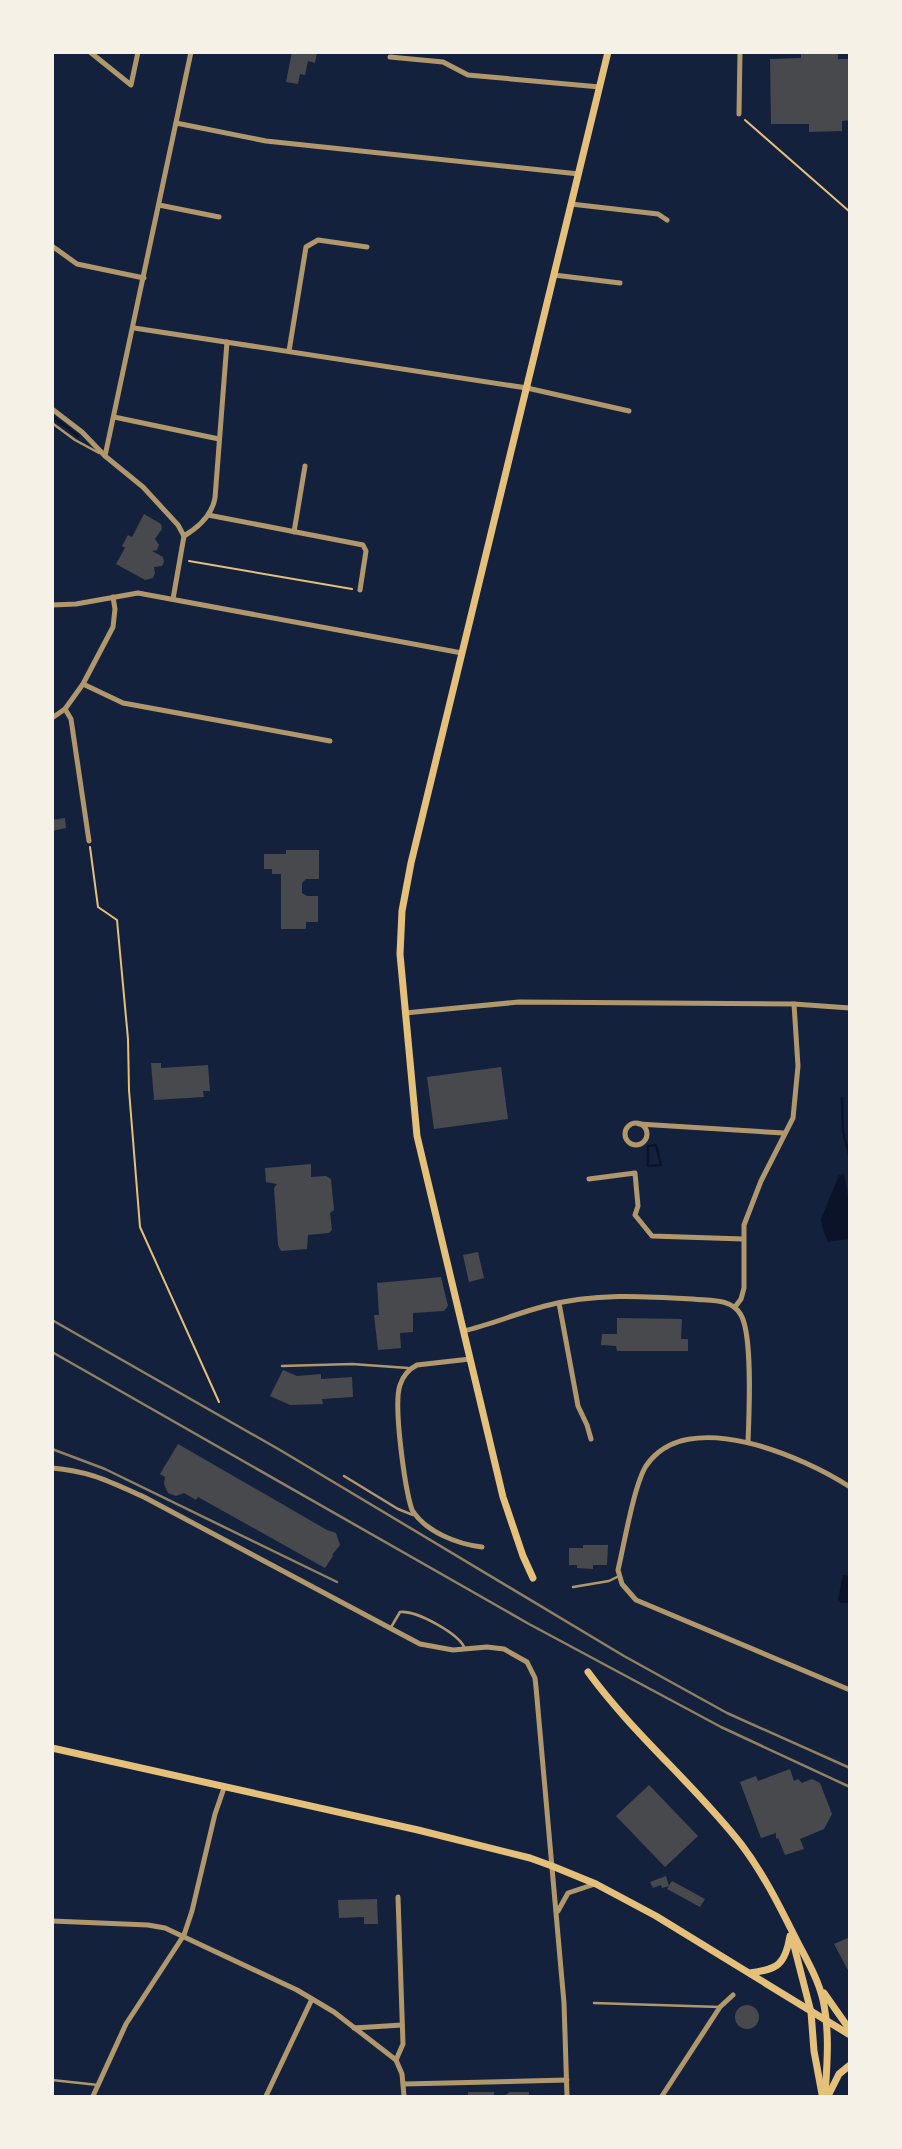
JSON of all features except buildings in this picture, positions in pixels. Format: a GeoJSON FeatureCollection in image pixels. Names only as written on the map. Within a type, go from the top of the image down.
{"type":"FeatureCollection","features":[{"type":"Feature","properties":{"kind":"main road"},"geometry":{"type":"LineString","coordinates":[[533,1578],[503,1497],[417,1136],[400,954],[402,911],[608,52]]}},
{"type":"Feature","properties":{"kind":"main road"},"geometry":{"type":"LineString","coordinates":[[588,1672],[618,1711],[743,1846],[765,1880],[818,1983],[849,2030]]}},
{"type":"Feature","properties":{"kind":"main road"},"geometry":{"type":"LineString","coordinates":[[52,1748],[530,1858],[596,1884],[656,1916],[849,2035]]}},
{"type":"Feature","properties":{"kind":"main road"},"geometry":{"type":"LineString","coordinates":[[789,1924],[811,2012],[814,2051],[825,2096]]}},
{"type":"Feature","properties":{"kind":"main road"},"geometry":{"type":"LineString","coordinates":[[749,1973],[773,1969],[779,1965],[787,1951],[791,1932]]}},
{"type":"Feature","properties":{"kind":"main road"},"geometry":{"type":"LineString","coordinates":[[818,1983],[826,2021],[825,2096]]}},
{"type":"Feature","properties":{"kind":"main road"},"geometry":{"type":"LineString","coordinates":[[825,2096],[839,2074],[849,2065]]}},
{"type":"Feature","properties":{"kind":"street"},"geometry":{"type":"LineString","coordinates":[[90,52],[131,85],[138,52]]}},
{"type":"Feature","properties":{"kind":"street"},"geometry":{"type":"LineString","coordinates":[[105,456],[191,52]]}},
{"type":"Feature","properties":{"kind":"street"},"geometry":{"type":"LineString","coordinates":[[739,114],[740,52]]}},
{"type":"Feature","properties":{"kind":"street"},"geometry":{"type":"LineString","coordinates":[[390,57],[443,62],[468,75],[600,87]]}},
{"type":"Feature","properties":{"kind":"street"},"geometry":{"type":"LineString","coordinates":[[176,123],[266,141],[579,174]]}},
{"type":"Feature","properties":{"kind":"street"},"geometry":{"type":"LineString","coordinates":[[571,204],[658,214],[667,220]]}},
{"type":"Feature","properties":{"kind":"street"},"geometry":{"type":"LineString","coordinates":[[159,205],[219,217]]}},
{"type":"Feature","properties":{"kind":"street"},"geometry":{"type":"LineString","coordinates":[[289,351],[306,247],[318,240],[367,247]]}},
{"type":"Feature","properties":{"kind":"street"},"geometry":{"type":"LineString","coordinates":[[52,246],[77,264],[144,278]]}},
{"type":"Feature","properties":{"kind":"street"},"geometry":{"type":"LineString","coordinates":[[554,275],[620,283]]}},
{"type":"Feature","properties":{"kind":"street"},"geometry":{"type":"LineString","coordinates":[[134,328],[527,388],[629,411]]}},
{"type":"Feature","properties":{"kind":"street"},"geometry":{"type":"LineString","coordinates":[[184,536],[194,530],[213,508],[227,342]]}},
{"type":"Feature","properties":{"kind":"street"},"geometry":{"type":"LineString","coordinates":[[52,408],[143,486],[178,525],[184,536],[173,599]]}},
{"type":"Feature","properties":{"kind":"street"},"geometry":{"type":"LineString","coordinates":[[114,416],[219,439]]}},
{"type":"Feature","properties":{"kind":"street"},"geometry":{"type":"LineString","coordinates":[[293,532],[305,466]]}},
{"type":"Feature","properties":{"kind":"street"},"geometry":{"type":"LineString","coordinates":[[208,515],[363,545],[366,551],[360,590]]}},
{"type":"Feature","properties":{"kind":"street"},"geometry":{"type":"LineString","coordinates":[[52,605],[76,604],[138,593],[462,653]]}},
{"type":"Feature","properties":{"kind":"street"},"geometry":{"type":"LineString","coordinates":[[52,718],[65,709],[83,684],[113,626],[113,597]]}},
{"type":"Feature","properties":{"kind":"street"},"geometry":{"type":"LineString","coordinates":[[83,684],[123,702],[330,741]]}},
{"type":"Feature","properties":{"kind":"street"},"geometry":{"type":"LineString","coordinates":[[65,709],[71,719],[89,841]]}},
{"type":"Feature","properties":{"kind":"street"},"geometry":{"type":"LineString","coordinates":[[405,1013],[519,1002],[794,1004],[849,1008]]}},
{"type":"Feature","properties":{"kind":"street"},"geometry":{"type":"LineString","coordinates":[[735,1307],[744,1288],[744,1225],[753,1200],[793,1118],[797,1086],[794,1004]]}},
{"type":"Feature","properties":{"kind":"street"},"geometry":{"type":"LineString","coordinates":[[639,1124],[645,1127],[646,1137],[639,1144],[632,1144],[625,1132],[629,1126],[639,1124],[784,1133]]}},
{"type":"Feature","properties":{"kind":"street"},"geometry":{"type":"LineString","coordinates":[[589,1179],[635,1173],[638,1206],[635,1215],[652,1236],[743,1239]]}},
{"type":"Feature","properties":{"kind":"street"},"geometry":{"type":"LineString","coordinates":[[463,1331],[559,1303],[595,1297],[652,1296],[722,1301],[735,1307],[745,1324],[750,1407],[748,1442]]}},
{"type":"Feature","properties":{"kind":"street"},"geometry":{"type":"LineString","coordinates":[[559,1303],[579,1406],[591,1439]]}},
{"type":"Feature","properties":{"kind":"street"},"geometry":{"type":"LineString","coordinates":[[470,1359],[417,1365],[410,1369],[400,1385],[398,1409],[410,1502],[416,1517],[456,1542],[482,1548]]}},
{"type":"Feature","properties":{"kind":"street"},"geometry":{"type":"LineString","coordinates":[[849,1486],[797,1460],[748,1442],[696,1439],[668,1447],[647,1465],[640,1480],[619,1576],[628,1594],[636,1601],[849,1690]]}},
{"type":"Feature","properties":{"kind":"street"},"geometry":{"type":"LineString","coordinates":[[52,1468],[79,1470],[144,1497],[390,1629],[430,1647],[504,1649],[527,1662],[535,1678],[536,1687],[564,2003],[568,2096]]}},
{"type":"Feature","properties":{"kind":"street"},"geometry":{"type":"LineString","coordinates":[[93,2096],[126,2024],[184,1935],[224,1788]]}},
{"type":"Feature","properties":{"kind":"street"},"geometry":{"type":"LineString","coordinates":[[557,1914],[568,1892],[596,1884]]}},
{"type":"Feature","properties":{"kind":"street"},"geometry":{"type":"LineString","coordinates":[[396,2060],[403,2044],[398,1896]]}},
{"type":"Feature","properties":{"kind":"street"},"geometry":{"type":"LineString","coordinates":[[52,1921],[148,1925],[184,1935],[287,1985],[355,2028],[396,2060],[404,2084],[404,2096]]}},
{"type":"Feature","properties":{"kind":"street"},"geometry":{"type":"LineString","coordinates":[[662,2096],[720,2007],[733,1995]]}},
{"type":"Feature","properties":{"kind":"street"},"geometry":{"type":"LineString","coordinates":[[267,2096],[312,1999]]}},
{"type":"Feature","properties":{"kind":"street"},"geometry":{"type":"LineString","coordinates":[[355,2028],[402,2025]]}},
{"type":"Feature","properties":{"kind":"street"},"geometry":{"type":"LineString","coordinates":[[404,2084],[567,2080]]}},
{"type":"Feature","properties":{"kind":"lane"},"geometry":{"type":"LineString","coordinates":[[52,423],[75,440],[105,456]]}},
{"type":"Feature","properties":{"kind":"lane"},"geometry":{"type":"LineString","coordinates":[[282,1366],[352,1364],[410,1369]]}},
{"type":"Feature","properties":{"kind":"lane"},"geometry":{"type":"LineString","coordinates":[[344,1476],[416,1517]]}},
{"type":"Feature","properties":{"kind":"lane"},"geometry":{"type":"LineString","coordinates":[[573,1587],[609,1581],[619,1576]]}},
{"type":"Feature","properties":{"kind":"lane"},"geometry":{"type":"LineString","coordinates":[[390,1629],[400,1612],[411,1612],[459,1638],[465,1650]]}},
{"type":"Feature","properties":{"kind":"lane"},"geometry":{"type":"LineString","coordinates":[[564,2003],[573,2003]]}},
{"type":"Feature","properties":{"kind":"lane"},"geometry":{"type":"LineString","coordinates":[[594,2003],[720,2007]]}},
{"type":"Feature","properties":{"kind":"lane"},"geometry":{"type":"LineString","coordinates":[[52,2080],[98,2085]]}},
{"type":"Feature","properties":{"kind":"path"},"geometry":{"type":"LineString","coordinates":[[739,114],[849,212]]}},
{"type":"Feature","properties":{"kind":"path"},"geometry":{"type":"LineString","coordinates":[[181,559],[360,590]]}},
{"type":"Feature","properties":{"kind":"path"},"geometry":{"type":"LineString","coordinates":[[89,841],[98,906],[117,920],[128,1038],[129,1090],[140,1227],[219,1402]]}},
{"type":"Feature","properties":{"kind":"water"},"geometry":{"type":"Polygon","coordinates":[[[844,1174],[849,1201],[849,1239],[828,1242],[821,1219],[839,1175],[844,1174]]]}},
{"type":"Feature","properties":{"kind":"water"},"geometry":{"type":"Polygon","coordinates":[[[843,1575],[849,1576],[848,1603],[841,1603],[838,1599],[843,1575]]]}},
{"type":"Feature","properties":{"kind":"waterway"},"geometry":{"type":"LineString","coordinates":[[52,416],[78,436]]}},
{"type":"Feature","properties":{"kind":"waterway"},"geometry":{"type":"LineString","coordinates":[[842,1098],[843,1132],[850,1158]]}},
{"type":"Feature","properties":{"kind":"waterway"},"geometry":{"type":"LineString","coordinates":[[656,1145],[661,1165],[648,1166],[648,1146],[656,1145]]}},
{"type":"Feature","properties":{"kind":"railway"},"geometry":{"type":"LineString","coordinates":[[52,1320],[280,1450],[624,1656],[727,1713],[850,1768]]}},
{"type":"Feature","properties":{"kind":"railway"},"geometry":{"type":"LineString","coordinates":[[52,1352],[529,1624],[721,1727],[850,1787]]}},
{"type":"Feature","properties":{"kind":"railway"},"geometry":{"type":"LineString","coordinates":[[52,1449],[105,1469],[337,1582]]}}]}
